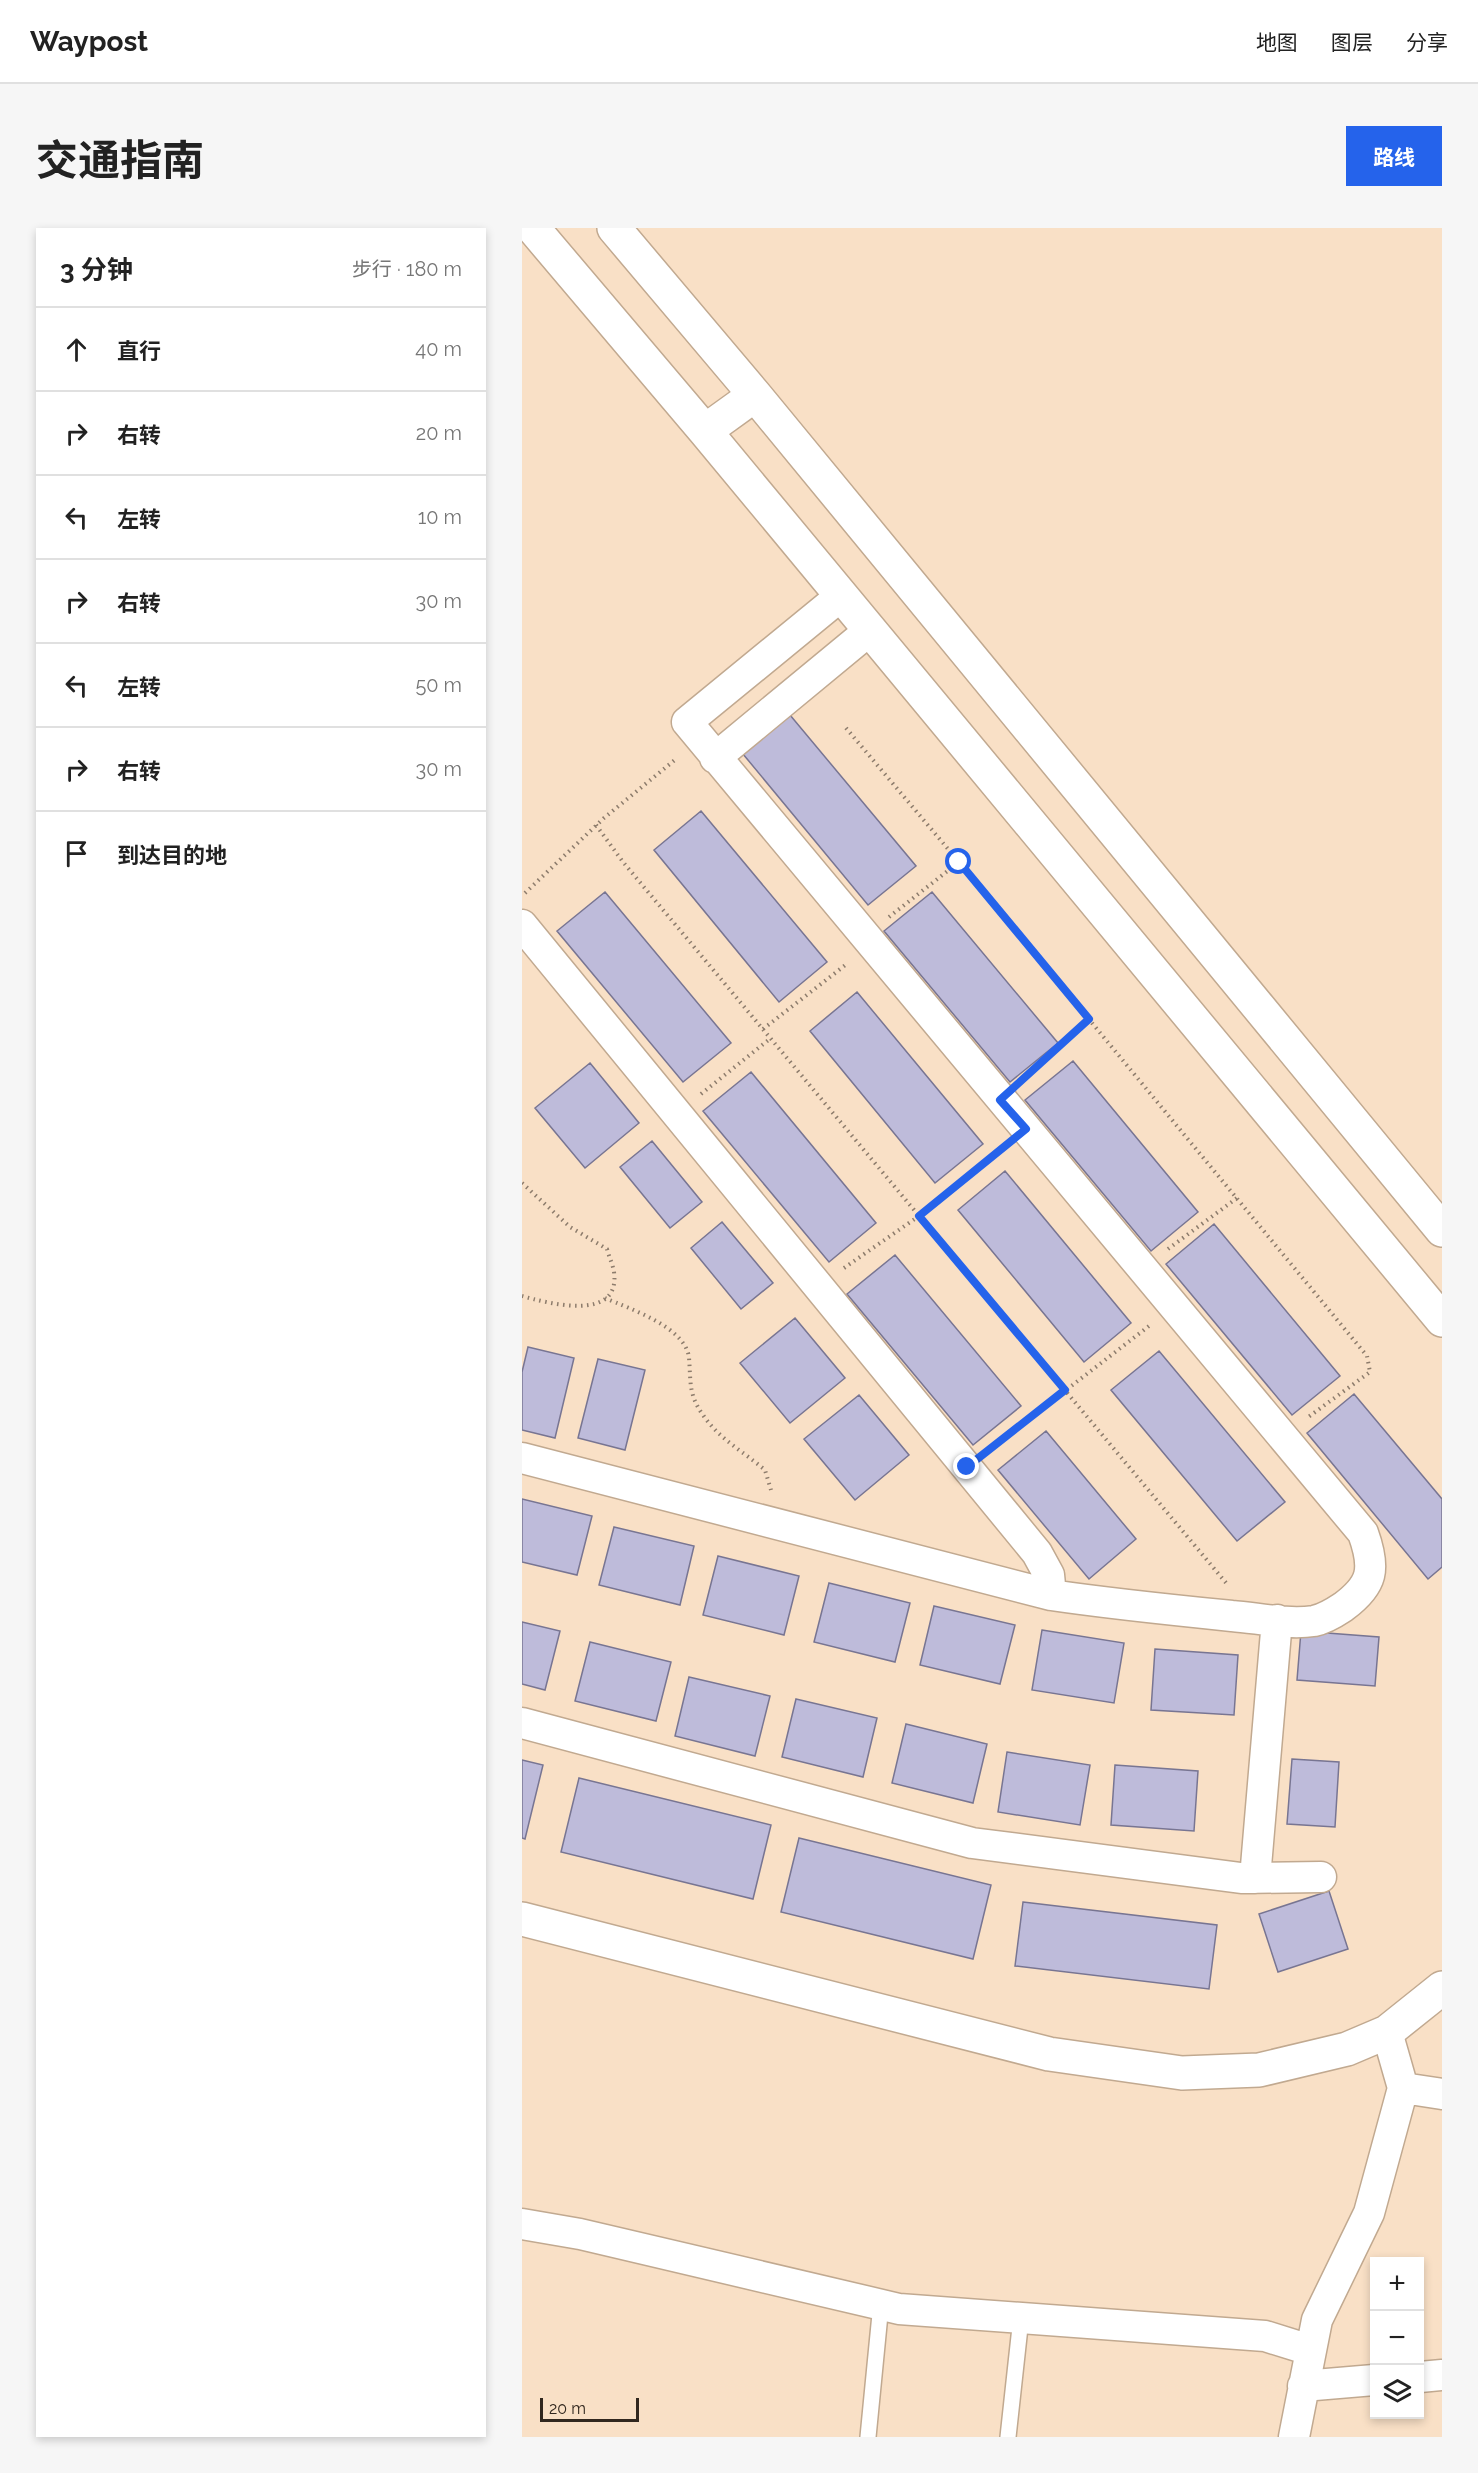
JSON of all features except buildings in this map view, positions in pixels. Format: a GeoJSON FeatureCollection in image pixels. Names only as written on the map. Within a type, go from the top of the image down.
{"type":"FeatureCollection","features":[{"type":"Feature","properties":{"kind":"main road"},"geometry":{"type":"LineString","coordinates":[[533,228],[842,595],[1442,1320]]}},
{"type":"Feature","properties":{"kind":"main road"},"geometry":{"type":"LineString","coordinates":[[614,228],[755,395],[1442,1230]]}},
{"type":"Feature","properties":{"kind":"main road"},"geometry":{"type":"LineString","coordinates":[[705,431],[755,395]]}},
{"type":"Feature","properties":{"kind":"main road"},"geometry":{"type":"LineString","coordinates":[[522,1919],[1049,2054],[1182,2073],[1258,2070],[1347,2049],[1387,2032],[1442,1988]]}},
{"type":"Feature","properties":{"kind":"street"},"geometry":{"type":"LineString","coordinates":[[701,739],[842,595]]}},
{"type":"Feature","properties":{"kind":"street"},"geometry":{"type":"LineString","coordinates":[[701,739],[870,630]]}},
{"type":"Feature","properties":{"kind":"street"},"geometry":{"type":"LineString","coordinates":[[522,1458],[1051,1594],[1115,1605],[1266,1619],[1314,1621],[1333,1614],[1360,1594],[1368,1581],[1370,1554],[1363,1533],[701,739]]}},
{"type":"Feature","properties":{"kind":"street"},"geometry":{"type":"LineString","coordinates":[[522,925],[1037,1553],[1049,1575],[1051,1594]]}},
{"type":"Feature","properties":{"kind":"street"},"geometry":{"type":"LineString","coordinates":[[1255,1878],[1266,1619]]}},
{"type":"Feature","properties":{"kind":"street"},"geometry":{"type":"LineString","coordinates":[[522,1723],[972,1843],[1241,1878],[1321,1877]]}},
{"type":"Feature","properties":{"kind":"street"},"geometry":{"type":"LineString","coordinates":[[1294,2437],[1317,2320],[1370,2213],[1403,2088],[1387,2032]]}},
{"type":"Feature","properties":{"kind":"street"},"geometry":{"type":"LineString","coordinates":[[1403,2088],[1442,2094]]}},
{"type":"Feature","properties":{"kind":"street"},"geometry":{"type":"LineString","coordinates":[[522,2224],[580,2234],[899,2309],[1265,2336],[1310,2350]]}},
{"type":"Feature","properties":{"kind":"street"},"geometry":{"type":"LineString","coordinates":[[1424,2377],[1442,2375]]}},
{"type":"Feature","properties":{"kind":"street"},"geometry":{"type":"LineString","coordinates":[[1303,2386],[1370,2380]]}},
{"type":"Feature","properties":{"kind":"lane"},"geometry":{"type":"LineString","coordinates":[[868,2437],[881,2304]]}},
{"type":"Feature","properties":{"kind":"lane"},"geometry":{"type":"LineString","coordinates":[[1008,2437],[1021,2318]]}},
{"type":"Feature","properties":{"kind":"path"},"geometry":{"type":"LineString","coordinates":[[846,728],[1367,1356],[1370,1372],[1282,1437]]}},
{"type":"Feature","properties":{"kind":"path"},"geometry":{"type":"LineString","coordinates":[[522,896],[596,825],[701,739]]}},
{"type":"Feature","properties":{"kind":"path"},"geometry":{"type":"LineString","coordinates":[[596,825],[623,862],[1065,1390],[1266,1619]]}},
{"type":"Feature","properties":{"kind":"path"},"geometry":{"type":"LineString","coordinates":[[763,1029],[959,862]]}},
{"type":"Feature","properties":{"kind":"path"},"geometry":{"type":"LineString","coordinates":[[1000,1100],[1089,1019]]}},
{"type":"Feature","properties":{"kind":"path"},"geometry":{"type":"LineString","coordinates":[[677,1113],[771,1038]]}},
{"type":"Feature","properties":{"kind":"path"},"geometry":{"type":"LineString","coordinates":[[819,1286],[919,1216],[1026,1129]]}},
{"type":"Feature","properties":{"kind":"path"},"geometry":{"type":"LineString","coordinates":[[522,1183],[570,1227],[607,1249],[614,1274],[612,1288],[605,1298],[576,1308],[522,1296]]}},
{"type":"Feature","properties":{"kind":"path"},"geometry":{"type":"LineString","coordinates":[[1142,1269],[1237,1197]]}},
{"type":"Feature","properties":{"kind":"path"},"geometry":{"type":"LineString","coordinates":[[605,1298],[665,1325],[675,1334],[689,1355],[688,1376],[693,1396],[702,1415],[724,1440],[765,1470],[771,1493]]}},
{"type":"Feature","properties":{"kind":"path"},"geometry":{"type":"LineString","coordinates":[[967,1467],[1173,1306]]}},
{"type":"Feature","properties":{"kind":"route"},"geometry":{"type":"LineString","coordinates":[[959,862],[1089,1019],[1000,1100],[1026,1129],[919,1216],[1065,1390],[967,1467]]}}]}
